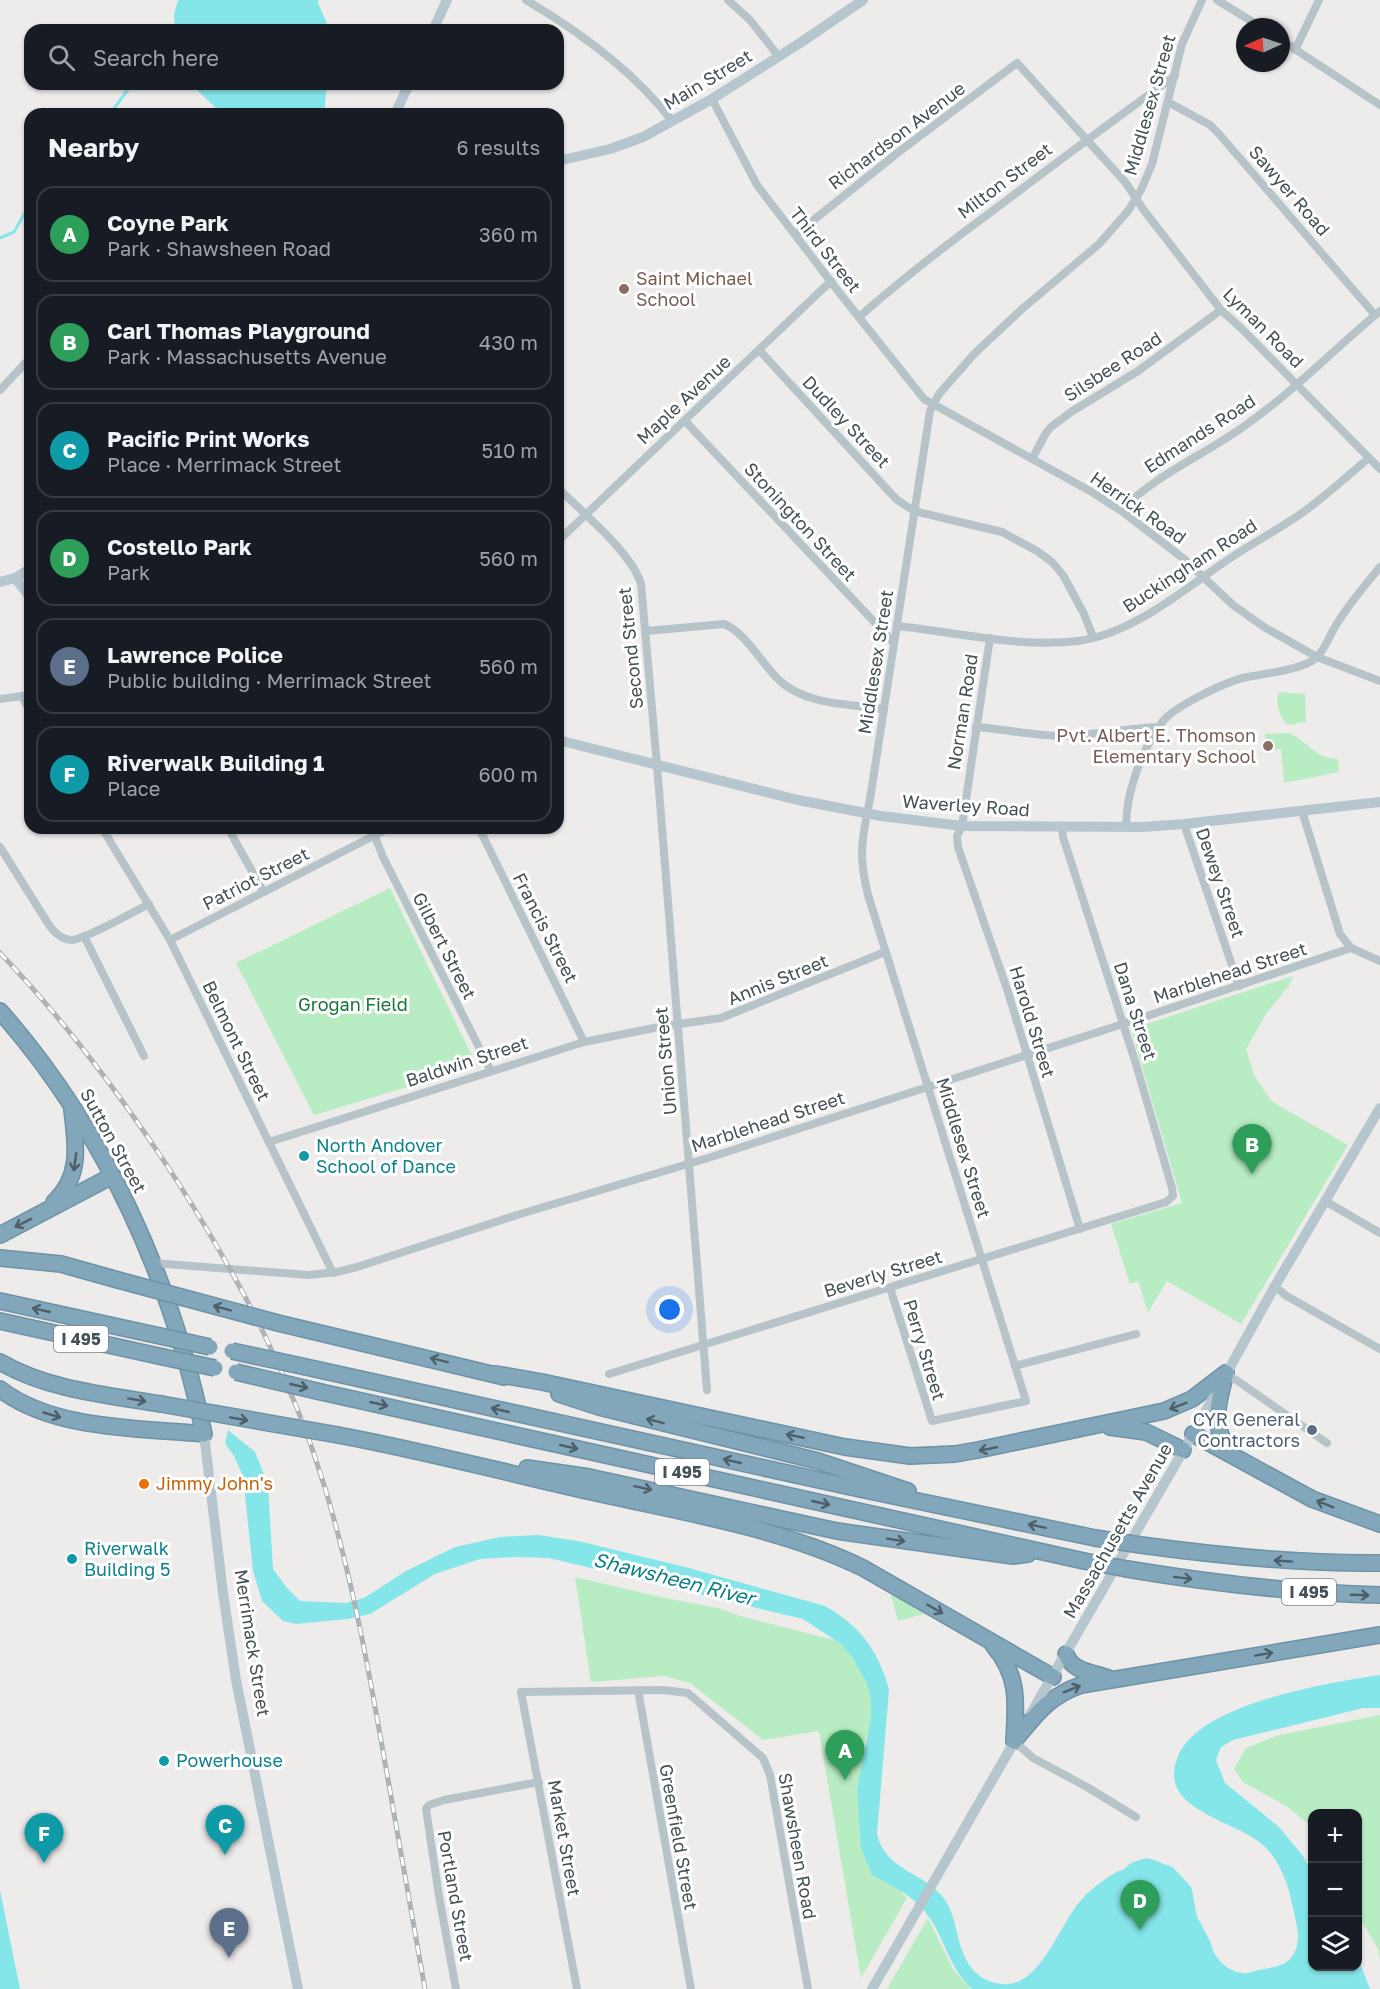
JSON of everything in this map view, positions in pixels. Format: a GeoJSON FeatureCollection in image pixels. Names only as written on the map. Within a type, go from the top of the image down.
{"type":"FeatureCollection","features":[{"type":"Feature","properties":{"kind":"highway","name":"Sutton Street"},"geometry":{"type":"LineString","coordinates":[[0,1011],[58,1083],[71,1104],[112,1176],[153,1263],[168,1304]]}},
{"type":"Feature","properties":{"kind":"highway"},"geometry":{"type":"LineString","coordinates":[[44,1212],[66,1188],[75,1167],[76,1146],[71,1104]]}},
{"type":"Feature","properties":{"kind":"highway"},"geometry":{"type":"LineString","coordinates":[[0,1235],[112,1176]]}},
{"type":"Feature","properties":{"kind":"highway"},"geometry":{"type":"LineString","coordinates":[[0,1258],[61,1264],[278,1323],[496,1374],[845,1447],[895,1455],[954,1454],[1097,1426],[1182,1404],[1226,1373]]}},
{"type":"Feature","properties":{"kind":"highway","name":"I 495"},"geometry":{"type":"LineString","coordinates":[[0,1301],[860,1490],[1095,1538],[1219,1556],[1321,1564],[1380,1563]]}},
{"type":"Feature","properties":{"kind":"highway","name":"Merrimack Street"},"geometry":{"type":"LineString","coordinates":[[168,1304],[191,1374],[204,1434]]}},
{"type":"Feature","properties":{"kind":"highway","name":"I 495"},"geometry":{"type":"LineString","coordinates":[[0,1321],[1084,1561],[1239,1585],[1307,1592],[1380,1595]]}},
{"type":"Feature","properties":{"kind":"highway"},"geometry":{"type":"LineString","coordinates":[[0,1362],[26,1375],[56,1385],[338,1435],[441,1456],[737,1525],[812,1546],[863,1568],[1053,1677]]}},
{"type":"Feature","properties":{"kind":"highway"},"geometry":{"type":"LineString","coordinates":[[1226,1373],[1216,1420],[1221,1438],[1233,1455]]}},
{"type":"Feature","properties":{"kind":"highway"},"geometry":{"type":"LineString","coordinates":[[496,1374],[599,1407],[818,1461],[974,1513]]}},
{"type":"Feature","properties":{"kind":"highway"},"geometry":{"type":"LineString","coordinates":[[0,1389],[15,1401],[32,1409],[72,1420],[204,1434]]}},
{"type":"Feature","properties":{"kind":"highway"},"geometry":{"type":"LineString","coordinates":[[1097,1426],[1146,1432],[1183,1450]]}},
{"type":"Feature","properties":{"kind":"highway"},"geometry":{"type":"LineString","coordinates":[[1193,1434],[1312,1499],[1380,1524]]}},
{"type":"Feature","properties":{"kind":"highway"},"geometry":{"type":"LineString","coordinates":[[441,1456],[589,1477],[869,1536],[1013,1556],[1042,1552]]}},
{"type":"Feature","properties":{"kind":"highway"},"geometry":{"type":"LineString","coordinates":[[1014,1741],[1046,1703],[1081,1685],[1380,1635]]}},
{"type":"Feature","properties":{"kind":"highway"},"geometry":{"type":"LineString","coordinates":[[987,1639],[1005,1659],[1014,1684],[1016,1699],[1014,1741]]}},
{"type":"Feature","properties":{"kind":"highway"},"geometry":{"type":"LineString","coordinates":[[1066,1654],[1072,1665],[1111,1679]]}},
{"type":"Feature","properties":{"kind":"main road"},"geometry":{"type":"LineString","coordinates":[[436,24],[447,0]]}},
{"type":"Feature","properties":{"kind":"main road","name":"Main Street"},"geometry":{"type":"LineString","coordinates":[[564,160],[621,146],[672,121],[712,99],[778,57],[857,2]]}},
{"type":"Feature","properties":{"kind":"main road"},"geometry":{"type":"LineString","coordinates":[[398,108],[406,90]]}},
{"type":"Feature","properties":{"kind":"main road"},"geometry":{"type":"LineString","coordinates":[[0,582],[24,573]]}},
{"type":"Feature","properties":{"kind":"main road"},"geometry":{"type":"LineString","coordinates":[[15,578],[24,589]]}},
{"type":"Feature","properties":{"kind":"main road","name":"Waverley Road"},"geometry":{"type":"LineString","coordinates":[[564,742],[798,800],[867,814],[962,826],[1126,827],[1184,824],[1380,802]]}},
{"type":"Feature","properties":{"kind":"main road","name":"Massachusetts Avenue"},"geometry":{"type":"LineString","coordinates":[[872,1989],[1193,1434],[1275,1286],[1379,1112]]}},
{"type":"Feature","properties":{"kind":"main road","name":"Merrimack Street"},"geometry":{"type":"LineString","coordinates":[[204,1434],[236,1680],[298,1989]]}},
{"type":"Feature","properties":{"kind":"street"},"geometry":{"type":"LineString","coordinates":[[526,0],[606,54],[651,96],[672,121]]}},
{"type":"Feature","properties":{"kind":"street"},"geometry":{"type":"LineString","coordinates":[[728,0],[750,20],[778,57]]}},
{"type":"Feature","properties":{"kind":"street","name":"Middlesex Street"},"geometry":{"type":"LineString","coordinates":[[1026,1401],[885,952],[863,876],[860,852],[928,423],[933,405],[950,381],[975,353],[1022,309],[1099,244],[1128,211],[1152,164],[1182,44],[1202,0]]}},
{"type":"Feature","properties":{"kind":"street"},"geometry":{"type":"LineString","coordinates":[[1217,0],[1246,18]]}},
{"type":"Feature","properties":{"kind":"street"},"geometry":{"type":"LineString","coordinates":[[1296,50],[1319,0]]}},
{"type":"Feature","properties":{"kind":"street"},"geometry":{"type":"LineString","coordinates":[[1290,46],[1380,105]]}},
{"type":"Feature","properties":{"kind":"street","name":"Lyman Road"},"geometry":{"type":"LineString","coordinates":[[1017,63],[1126,183],[1221,310],[1242,328],[1380,469]]}},
{"type":"Feature","properties":{"kind":"street","name":"Richardson Avenue"},"geometry":{"type":"LineString","coordinates":[[796,234],[900,151],[1017,63]]}},
{"type":"Feature","properties":{"kind":"street","name":"Milton Street"},"geometry":{"type":"LineString","coordinates":[[859,317],[883,295],[962,233],[1175,75]]}},
{"type":"Feature","properties":{"kind":"street","name":"Third Street"},"geometry":{"type":"LineString","coordinates":[[712,99],[757,185],[916,391],[933,405]]}},
{"type":"Feature","properties":{"kind":"street","name":"Sawyer Road"},"geometry":{"type":"LineString","coordinates":[[1168,102],[1209,125],[1219,134],[1378,313]]}},
{"type":"Feature","properties":{"kind":"street","name":"Maple Avenue"},"geometry":{"type":"LineString","coordinates":[[564,535],[831,281]]}},
{"type":"Feature","properties":{"kind":"street","name":"Silsbee Road"},"geometry":{"type":"LineString","coordinates":[[1032,459],[1051,427],[1138,371],[1221,310]]}},
{"type":"Feature","properties":{"kind":"street","name":"Edmands Road"},"geometry":{"type":"LineString","coordinates":[[1121,510],[1163,475],[1242,428],[1297,384],[1378,313]]}},
{"type":"Feature","properties":{"kind":"street","name":"Dudley Street"},"geometry":{"type":"LineString","coordinates":[[759,350],[896,499],[914,511]]}},
{"type":"Feature","properties":{"kind":"street"},"geometry":{"type":"LineString","coordinates":[[0,390],[24,364]]}},
{"type":"Feature","properties":{"kind":"street","name":"Herrick Road"},"geometry":{"type":"LineString","coordinates":[[933,405],[1121,510],[1166,544],[1202,578],[1251,618],[1289,643],[1317,657],[1380,681]]}},
{"type":"Feature","properties":{"kind":"street","name":"Stonington Street"},"geometry":{"type":"LineString","coordinates":[[685,421],[894,643]]}},
{"type":"Feature","properties":{"kind":"street","name":"Buckingham Road"},"geometry":{"type":"LineString","coordinates":[[897,626],[1033,644],[1093,637],[1141,618],[1305,511],[1369,458]]}},
{"type":"Feature","properties":{"kind":"street","name":"Second Street"},"geometry":{"type":"LineString","coordinates":[[564,494],[619,550],[638,574],[646,631],[657,765]]}},
{"type":"Feature","properties":{"kind":"street"},"geometry":{"type":"LineString","coordinates":[[914,511],[1002,532],[1037,551],[1052,562],[1063,575],[1084,614],[1093,637]]}},
{"type":"Feature","properties":{"kind":"street"},"geometry":{"type":"LineString","coordinates":[[1126,827],[1128,795],[1146,752],[1165,719],[1222,685],[1286,669],[1317,657],[1349,605],[1380,567]]}},
{"type":"Feature","properties":{"kind":"street"},"geometry":{"type":"LineString","coordinates":[[646,631],[724,624],[731,626],[780,681],[796,693],[827,701],[884,709]]}},
{"type":"Feature","properties":{"kind":"street","name":"Norman Road"},"geometry":{"type":"LineString","coordinates":[[962,826],[990,638]]}},
{"type":"Feature","properties":{"kind":"street"},"geometry":{"type":"LineString","coordinates":[[0,699],[24,695]]}},
{"type":"Feature","properties":{"kind":"street"},"geometry":{"type":"LineString","coordinates":[[976,727],[1062,736],[1094,734],[1132,727],[1160,727]]}},
{"type":"Feature","properties":{"kind":"street","name":"Union Street"},"geometry":{"type":"LineString","coordinates":[[657,765],[707,1390]]}},
{"type":"Feature","properties":{"kind":"street"},"geometry":{"type":"LineString","coordinates":[[1302,811],[1340,934],[1351,948],[1380,961]]}},
{"type":"Feature","properties":{"kind":"street","name":"Dewey Street"},"geometry":{"type":"LineString","coordinates":[[1184,824],[1239,986]]}},
{"type":"Feature","properties":{"kind":"street","name":"Harold Street"},"geometry":{"type":"LineString","coordinates":[[962,826],[957,837],[958,847],[1008,992],[1080,1229]]}},
{"type":"Feature","properties":{"kind":"street","name":"Dana Street"},"geometry":{"type":"LineString","coordinates":[[1062,827],[1063,837],[1123,1024],[1172,1188],[1173,1196],[1166,1202]]}},
{"type":"Feature","properties":{"kind":"street","name":"Belmont Street"},"geometry":{"type":"LineString","coordinates":[[106,834],[170,940],[333,1273]]}},
{"type":"Feature","properties":{"kind":"street"},"geometry":{"type":"LineString","coordinates":[[231,834],[263,891]]}},
{"type":"Feature","properties":{"kind":"street","name":"Patriot Street"},"geometry":{"type":"LineString","coordinates":[[170,940],[374,834]]}},
{"type":"Feature","properties":{"kind":"street","name":"Gilbert Street"},"geometry":{"type":"LineString","coordinates":[[374,834],[382,857],[491,1071]]}},
{"type":"Feature","properties":{"kind":"street","name":"Francis Street"},"geometry":{"type":"LineString","coordinates":[[482,834],[584,1042]]}},
{"type":"Feature","properties":{"kind":"street"},"geometry":{"type":"LineString","coordinates":[[0,847],[49,925],[57,934],[70,940],[84,936],[149,904]]}},
{"type":"Feature","properties":{"kind":"street"},"geometry":{"type":"LineString","coordinates":[[84,936],[144,1056]]}},
{"type":"Feature","properties":{"kind":"street","name":"Marblehead Street"},"geometry":{"type":"LineString","coordinates":[[153,1263],[203,1265],[286,1274],[333,1273],[375,1263],[517,1215],[928,1087],[1351,948]]}},
{"type":"Feature","properties":{"kind":"street","name":"Annis Street"},"geometry":{"type":"LineString","coordinates":[[678,1024],[708,1022],[729,1016],[885,952]]}},
{"type":"Feature","properties":{"kind":"street","name":"Baldwin Street"},"geometry":{"type":"LineString","coordinates":[[269,1142],[584,1042],[678,1024]]}},
{"type":"Feature","properties":{"kind":"street"},"geometry":{"type":"LineString","coordinates":[[1325,1201],[1380,1233]]}},
{"type":"Feature","properties":{"kind":"street","name":"Beverly Street"},"geometry":{"type":"LineString","coordinates":[[609,1374],[1166,1202]]}},
{"type":"Feature","properties":{"kind":"street"},"geometry":{"type":"LineString","coordinates":[[1275,1286],[1380,1349]]}},
{"type":"Feature","properties":{"kind":"street","name":"Perry Street"},"geometry":{"type":"LineString","coordinates":[[890,1288],[932,1421],[1026,1401]]}},
{"type":"Feature","properties":{"kind":"street"},"geometry":{"type":"LineString","coordinates":[[1015,1366],[1136,1334]]}},
{"type":"Feature","properties":{"kind":"street"},"geometry":{"type":"LineString","coordinates":[[1226,1373],[1327,1443]]}},
{"type":"Feature","properties":{"kind":"street","name":"Greenfield Street"},"geometry":{"type":"LineString","coordinates":[[638,1690],[691,1989]]}},
{"type":"Feature","properties":{"kind":"street","name":"Shawsheen Road"},"geometry":{"type":"LineString","coordinates":[[521,1692],[677,1690],[688,1693],[763,1758],[770,1775],[808,1989]]}},
{"type":"Feature","properties":{"kind":"street","name":"Market Street"},"geometry":{"type":"LineString","coordinates":[[521,1692],[577,1989]]}},
{"type":"Feature","properties":{"kind":"street"},"geometry":{"type":"LineString","coordinates":[[1014,1741],[1033,1758],[1087,1786],[1136,1817]]}},
{"type":"Feature","properties":{"kind":"street","name":"Portland Street"},"geometry":{"type":"LineString","coordinates":[[456,1989],[426,1809],[444,1800],[539,1782]]}},
{"type":"Feature","properties":{"kind":"green space"},"geometry":{"type":"Polygon","coordinates":[[[1279,692],[1305,694],[1306,722],[1296,723],[1296,725],[1286,724],[1278,709],[1279,692]]]}},
{"type":"Feature","properties":{"kind":"green space"},"geometry":{"type":"Polygon","coordinates":[[[1288,733],[1317,753],[1338,759],[1339,772],[1284,783],[1281,749],[1267,750],[1268,742],[1264,734],[1288,733]]]}},
{"type":"Feature","properties":{"kind":"green space","name":"Grogan Field"},"geometry":{"type":"Polygon","coordinates":[[[390,888],[477,1066],[314,1115],[236,963],[390,888]]]}},
{"type":"Feature","properties":{"kind":"green space"},"geometry":{"type":"Polygon","coordinates":[[[1293,976],[1290,984],[1266,1014],[1246,1049],[1254,1075],[1271,1101],[1348,1145],[1241,1324],[1167,1281],[1148,1313],[1138,1281],[1130,1284],[1111,1224],[1182,1203],[1131,1029],[1293,976]]]}},
{"type":"Feature","properties":{"kind":"green space"},"geometry":{"type":"Polygon","coordinates":[[[575,1577],[719,1608],[740,1616],[834,1640],[842,1644],[876,1684],[872,1725],[865,1739],[863,1754],[881,1870],[907,1898],[861,1978],[819,1731],[763,1740],[690,1683],[664,1676],[591,1682],[575,1577]]]}},
{"type":"Feature","properties":{"kind":"green space"},"geometry":{"type":"Polygon","coordinates":[[[894,1595],[924,1614],[898,1621],[891,1596],[894,1595]]]}},
{"type":"Feature","properties":{"kind":"green space"},"geometry":{"type":"Polygon","coordinates":[[[1380,1715],[1380,1960],[1378,1949],[1362,1922],[1362,1809],[1308,1809],[1308,1824],[1286,1806],[1243,1782],[1234,1769],[1246,1748],[1279,1735],[1380,1715]]]}},
{"type":"Feature","properties":{"kind":"green space"},"geometry":{"type":"Polygon","coordinates":[[[928,1918],[953,1969],[971,1989],[887,1989],[928,1918]]]}},
{"type":"Feature","properties":{"kind":"water"},"geometry":{"type":"Polygon","coordinates":[[[178,0],[319,0],[318,3],[327,24],[175,24],[174,14],[178,0]]]}},
{"type":"Feature","properties":{"kind":"water"},"geometry":{"type":"Polygon","coordinates":[[[326,90],[325,108],[216,108],[198,91],[326,90]]]}},
{"type":"Feature","properties":{"kind":"water","name":"Shawsheen River"},"geometry":{"type":"Polygon","coordinates":[[[228,1430],[255,1452],[268,1484],[273,1569],[300,1601],[346,1603],[364,1598],[406,1571],[455,1547],[500,1537],[538,1535],[578,1541],[689,1568],[825,1606],[837,1614],[858,1631],[874,1652],[889,1690],[877,1834],[882,1847],[899,1865],[940,1894],[952,1913],[968,1963],[980,1976],[994,1983],[1016,1983],[1028,1976],[1039,1965],[1075,1908],[1087,1894],[1119,1871],[1141,1868],[1152,1870],[1163,1876],[1183,1895],[1199,1919],[1216,1956],[1228,1968],[1239,1973],[1246,1973],[1275,1967],[1289,1960],[1296,1949],[1298,1931],[1290,1893],[1278,1864],[1258,1841],[1202,1811],[1183,1797],[1174,1780],[1178,1756],[1191,1738],[1212,1722],[1238,1709],[1299,1690],[1380,1675],[1380,1708],[1363,1708],[1233,1740],[1221,1747],[1216,1760],[1225,1783],[1279,1827],[1308,1865],[1308,1971],[1362,1971],[1362,1968],[1370,1989],[972,1989],[958,1972],[925,1912],[905,1894],[872,1875],[861,1848],[857,1790],[871,1718],[871,1699],[867,1683],[852,1657],[841,1644],[803,1619],[549,1558],[480,1559],[435,1574],[370,1614],[348,1619],[296,1624],[283,1621],[262,1601],[253,1571],[243,1476],[225,1443],[228,1430]]]}},
{"type":"Feature","properties":{"kind":"water"},"geometry":{"type":"Polygon","coordinates":[[[0,1890],[20,1989],[0,1989],[0,1890]]]}},
{"type":"Feature","properties":{"kind":"waterway"},"geometry":{"type":"LineString","coordinates":[[114,108],[128,90]]}},
{"type":"Feature","properties":{"kind":"waterway"},"geometry":{"type":"LineString","coordinates":[[0,238],[14,232],[24,214]]}},
{"type":"Feature","properties":{"kind":"waterway","name":"Shawsheen River"},"geometry":{"type":"LineString","coordinates":[[1122,1882],[1135,1870],[1147,1866],[1168,1874],[1184,1891],[1190,1923]]}},
{"type":"Feature","properties":{"kind":"railway"},"geometry":{"type":"LineString","coordinates":[[0,953],[49,1007],[95,1064],[179,1184],[223,1257],[263,1331],[297,1407],[325,1488],[357,1613],[425,1989]]}},
{"type":"Feature","properties":{"kind":"place","name":"Saint Michael School"},"geometry":{"type":"Point","coordinates":[624,289]}},
{"type":"Feature","properties":{"kind":"place","name":"Pvt. Albert E. Thomson Elementary School"},"geometry":{"type":"Point","coordinates":[1268,746]}},
{"type":"Feature","properties":{"kind":"place","name":"North Andover School of Dance"},"geometry":{"type":"Point","coordinates":[304,1156]}},
{"type":"Feature","properties":{"kind":"place","name":"Carl Thomas Playground"},"geometry":{"type":"Point","coordinates":[1252,1174]}},
{"type":"Feature","properties":{"kind":"place","name":"CYR General Contractors"},"geometry":{"type":"Point","coordinates":[1312,1430]}},
{"type":"Feature","properties":{"kind":"place","name":"Jimmy John's"},"geometry":{"type":"Point","coordinates":[144,1484]}},
{"type":"Feature","properties":{"kind":"place","name":"Riverwalk Building 5"},"geometry":{"type":"Point","coordinates":[72,1559]}},
{"type":"Feature","properties":{"kind":"place","name":"Powerhouse"},"geometry":{"type":"Point","coordinates":[164,1761]}},
{"type":"Feature","properties":{"kind":"place","name":"Coyne Park"},"geometry":{"type":"Point","coordinates":[845,1780]}},
{"type":"Feature","properties":{"kind":"place","name":"Pacific Print Works"},"geometry":{"type":"Point","coordinates":[225,1855]}},
{"type":"Feature","properties":{"kind":"place","name":"Riverwalk Building 1"},"geometry":{"type":"Point","coordinates":[44,1863]}},
{"type":"Feature","properties":{"kind":"place","name":"Costello Park"},"geometry":{"type":"Point","coordinates":[1140,1930]}},
{"type":"Feature","properties":{"kind":"place","name":"Lawrence Police"},"geometry":{"type":"Point","coordinates":[229,1958]}}]}
